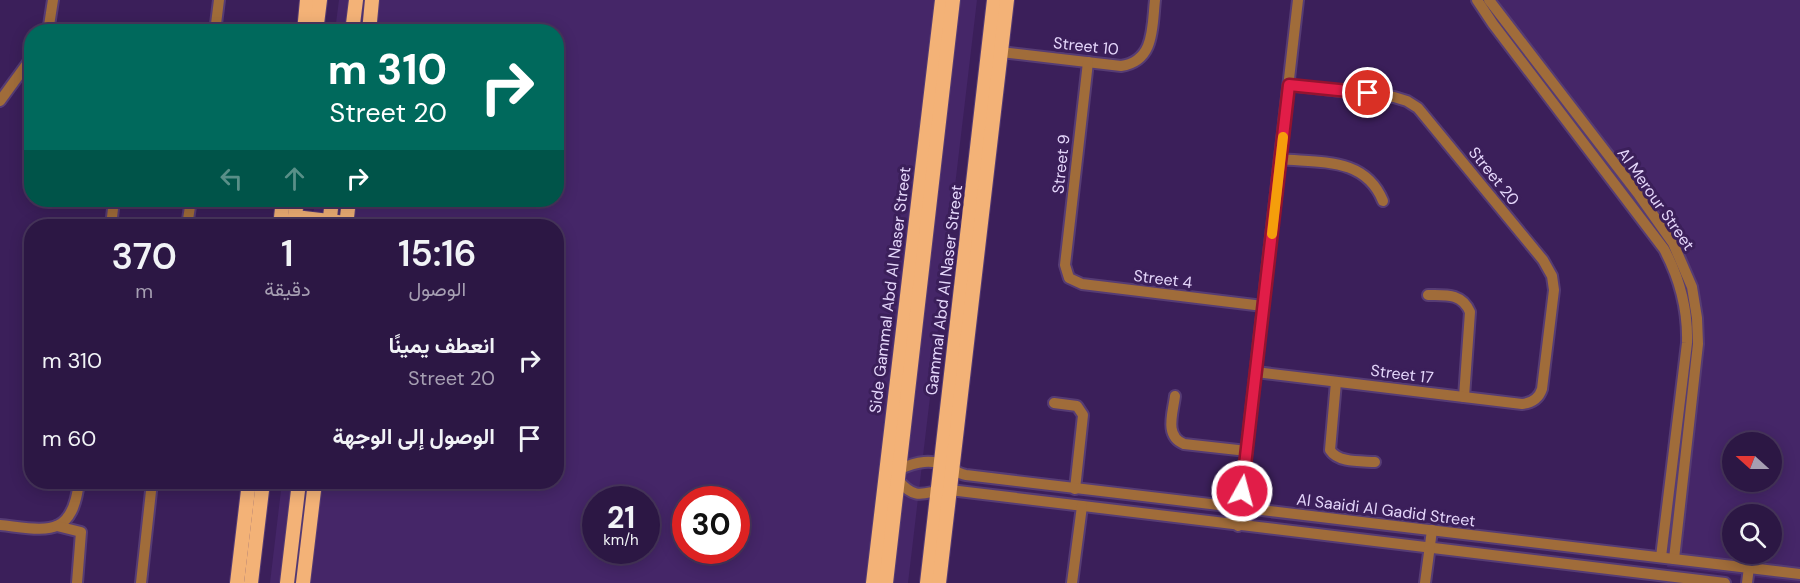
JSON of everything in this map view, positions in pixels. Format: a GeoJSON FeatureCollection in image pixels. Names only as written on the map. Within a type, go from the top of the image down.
{"type":"FeatureCollection","features":[{"type":"Feature","properties":{"kind":"main road"},"geometry":{"type":"LineString","coordinates":[[305,24],[307,0]]}},
{"type":"Feature","properties":{"kind":"main road"},"geometry":{"type":"LineString","coordinates":[[317,24],[320,0]]}},
{"type":"Feature","properties":{"kind":"main road"},"geometry":{"type":"LineString","coordinates":[[353,24],[356,0]]}},
{"type":"Feature","properties":{"kind":"main road"},"geometry":{"type":"LineString","coordinates":[[370,24],[372,0]]}},
{"type":"Feature","properties":{"kind":"main road","name":"Gammal Abd Al Naser Street"},"geometry":{"type":"LineString","coordinates":[[946,467],[994,0]]}},
{"type":"Feature","properties":{"kind":"main road"},"geometry":{"type":"LineString","coordinates":[[939,583],[946,467],[1007,0]]}},
{"type":"Feature","properties":{"kind":"main road","name":"Side Gammal Abd Al Naser Street"},"geometry":{"type":"LineString","coordinates":[[873,583],[910,323],[947,1]]}},
{"type":"Feature","properties":{"kind":"main road","name":"Gammal Abd Al Naser Street"},"geometry":{"type":"LineString","coordinates":[[886,583],[899,475],[910,323]]}},
{"type":"Feature","properties":{"kind":"main road"},"geometry":{"type":"LineString","coordinates":[[237,583],[248,489]]}},
{"type":"Feature","properties":{"kind":"main road"},"geometry":{"type":"LineString","coordinates":[[251,583],[263,489]]}},
{"type":"Feature","properties":{"kind":"main road"},"geometry":{"type":"LineString","coordinates":[[287,583],[298,489]]}},
{"type":"Feature","properties":{"kind":"main road"},"geometry":{"type":"LineString","coordinates":[[303,583],[314,489]]}},
{"type":"Feature","properties":{"kind":"main road"},"geometry":{"type":"LineString","coordinates":[[927,583],[944,490]]}},
{"type":"Feature","properties":{"kind":"street"},"geometry":{"type":"LineString","coordinates":[[49,24],[53,0]]}},
{"type":"Feature","properties":{"kind":"street"},"geometry":{"type":"LineString","coordinates":[[216,24],[219,0]]}},
{"type":"Feature","properties":{"kind":"street","name":"Street 10"},"geometry":{"type":"LineString","coordinates":[[1001,52],[1121,66],[1133,63],[1143,56],[1150,41],[1155,0]]}},
{"type":"Feature","properties":{"kind":"street"},"geometry":{"type":"LineString","coordinates":[[1238,526],[1298,0]]}},
{"type":"Feature","properties":{"kind":"street","name":"Al Merour Street"},"geometry":{"type":"LineString","coordinates":[[1477,0],[1526,58],[1679,254],[1692,287],[1698,344],[1674,559]]}},
{"type":"Feature","properties":{"kind":"street","name":"Al Merour Street"},"geometry":{"type":"LineString","coordinates":[[1489,0],[1526,58]]}},
{"type":"Feature","properties":{"kind":"street","name":"Street 9"},"geometry":{"type":"LineString","coordinates":[[1065,270],[1088,62]]}},
{"type":"Feature","properties":{"kind":"street"},"geometry":{"type":"LineString","coordinates":[[0,100],[24,68]]}},
{"type":"Feature","properties":{"kind":"street","name":"Street 20"},"geometry":{"type":"LineString","coordinates":[[1289,85],[1388,96],[1413,104],[1423,113],[1543,260],[1552,276],[1554,290],[1541,393]]}},
{"type":"Feature","properties":{"kind":"street"},"geometry":{"type":"LineString","coordinates":[[1280,159],[1352,168],[1370,179],[1383,201]]}},
{"type":"Feature","properties":{"kind":"street","name":"Al Merour Street"},"geometry":{"type":"LineString","coordinates":[[1634,199],[1669,259],[1681,291],[1687,320],[1687,343],[1661,557]]}},
{"type":"Feature","properties":{"kind":"street","name":"Street 4"},"geometry":{"type":"LineString","coordinates":[[1065,270],[1069,278],[1079,284],[1263,306]]}},
{"type":"Feature","properties":{"kind":"street"},"geometry":{"type":"LineString","coordinates":[[1428,295],[1456,297],[1465,303],[1470,312],[1464,397]]}},
{"type":"Feature","properties":{"kind":"street","name":"Street 17"},"geometry":{"type":"LineString","coordinates":[[1256,372],[1526,403],[1535,400],[1541,393]]}},
{"type":"Feature","properties":{"kind":"street"},"geometry":{"type":"LineString","coordinates":[[1336,382],[1330,450],[1340,459],[1375,462]]}},
{"type":"Feature","properties":{"kind":"street"},"geometry":{"type":"LineString","coordinates":[[1175,396],[1171,428],[1173,436],[1178,441],[1184,444],[1247,451]]}},
{"type":"Feature","properties":{"kind":"street"},"geometry":{"type":"LineString","coordinates":[[1054,403],[1077,406],[1083,415],[1076,489]]}},
{"type":"Feature","properties":{"kind":"street","name":"Al Saaidi Al Gadid Street"},"geometry":{"type":"LineString","coordinates":[[1725,583],[1658,579],[1430,548],[944,490],[929,494],[914,494],[906,489],[899,475],[923,462],[946,467],[966,475],[1800,574]]}},
{"type":"Feature","properties":{"kind":"street"},"geometry":{"type":"LineString","coordinates":[[0,525],[44,529],[57,526],[68,519],[75,507],[78,489]]}},
{"type":"Feature","properties":{"kind":"street"},"geometry":{"type":"LineString","coordinates":[[141,583],[151,489]]}},
{"type":"Feature","properties":{"kind":"street"},"geometry":{"type":"LineString","coordinates":[[1072,583],[1082,506]]}},
{"type":"Feature","properties":{"kind":"street"},"geometry":{"type":"LineString","coordinates":[[57,526],[81,532],[77,583]]}},
{"type":"Feature","properties":{"kind":"street"},"geometry":{"type":"LineString","coordinates":[[1425,583],[1432,530]]}},
{"type":"Feature","properties":{"kind":"street"},"geometry":{"type":"LineString","coordinates":[[1747,583],[1749,567]]}},
{"type":"Feature","properties":{"kind":"shaded area"},"geometry":{"type":"Polygon","coordinates":[[[339,0],[977,0],[908,583],[270,583],[281,489],[564,489],[564,219],[313,219],[314,207],[564,207],[564,24],[336,24],[339,0]]]}},
{"type":"Feature","properties":{"kind":"shaded area"},"geometry":{"type":"Polygon","coordinates":[[[1483,0],[1800,0],[1800,583],[1667,567],[1694,333],[1684,281],[1670,246],[1483,0]]]}},
{"type":"Feature","properties":{"kind":"slow traffic"},"geometry":{"type":"LineString","coordinates":[[1272,234],[1283,137]]}},
{"type":"Feature","properties":{"kind":"route"},"geometry":{"type":"LineString","coordinates":[[1242,491],[1289,85],[1368,93]]}}]}
